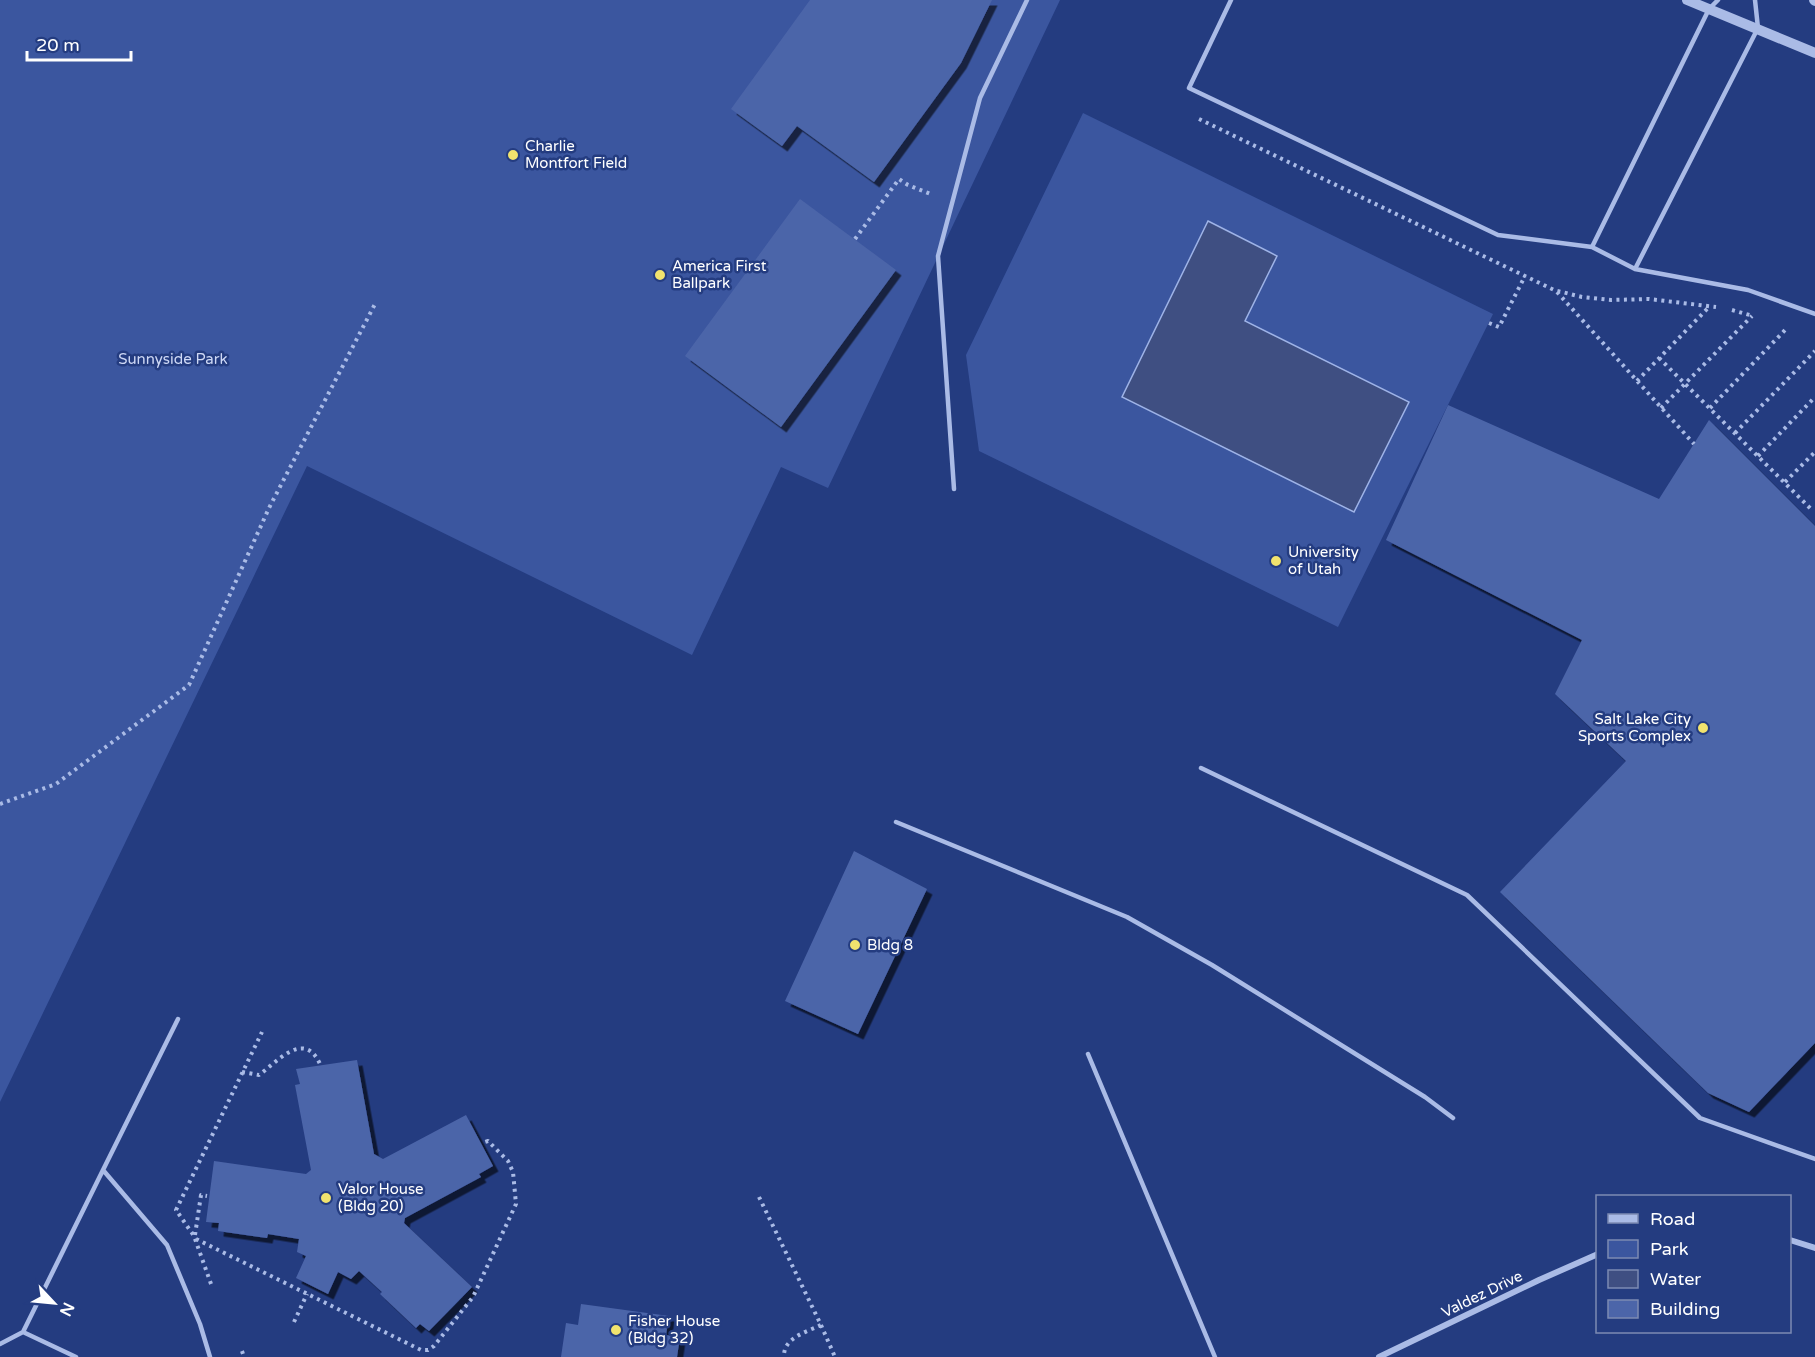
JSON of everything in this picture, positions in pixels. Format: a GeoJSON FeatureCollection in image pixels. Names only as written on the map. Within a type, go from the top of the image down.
{"type":"FeatureCollection","features":[{"type":"Feature","properties":{"kind":"street"},"geometry":{"type":"LineString","coordinates":[[1687,0],[1815,53]]}},
{"type":"Feature","properties":{"kind":"street"},"geometry":{"type":"LineString","coordinates":[[1791,1240],[1815,1248]]}},
{"type":"Feature","properties":{"kind":"street","name":"Valdez Drive"},"geometry":{"type":"LineString","coordinates":[[1378,1357],[1596,1255]]}},
{"type":"Feature","properties":{"kind":"lane"},"geometry":{"type":"LineString","coordinates":[[954,489],[938,256],[980,98],[1027,0]]}},
{"type":"Feature","properties":{"kind":"lane"},"geometry":{"type":"LineString","coordinates":[[1231,0],[1189,88],[1498,235],[1592,248],[1635,269],[1748,290],[1815,314]]}},
{"type":"Feature","properties":{"kind":"lane"},"geometry":{"type":"LineString","coordinates":[[1592,248],[1709,9],[1718,0]]}},
{"type":"Feature","properties":{"kind":"lane"},"geometry":{"type":"LineString","coordinates":[[1635,269],[1758,28],[1755,0]]}},
{"type":"Feature","properties":{"kind":"lane"},"geometry":{"type":"LineString","coordinates":[[1201,768],[1467,895],[1700,1119],[1815,1159]]}},
{"type":"Feature","properties":{"kind":"lane"},"geometry":{"type":"LineString","coordinates":[[896,822],[1127,917],[1212,965],[1425,1097],[1453,1118]]}},
{"type":"Feature","properties":{"kind":"lane"},"geometry":{"type":"LineString","coordinates":[[0,1344],[23,1332],[178,1019]]}},
{"type":"Feature","properties":{"kind":"lane"},"geometry":{"type":"LineString","coordinates":[[1088,1054],[1215,1357]]}},
{"type":"Feature","properties":{"kind":"lane"},"geometry":{"type":"LineString","coordinates":[[103,1170],[167,1245],[200,1324],[210,1357]]}},
{"type":"Feature","properties":{"kind":"lane"},"geometry":{"type":"LineString","coordinates":[[23,1332],[76,1357]]}},
{"type":"Feature","properties":{"kind":"path"},"geometry":{"type":"LineString","coordinates":[[855,239],[899,178],[908,185],[952,202]]}},
{"type":"Feature","properties":{"kind":"path"},"geometry":{"type":"LineString","coordinates":[[1489,322],[1499,327],[1525,276]]}},
{"type":"Feature","properties":{"kind":"path"},"geometry":{"type":"LineString","coordinates":[[1557,291],[1694,444]]}},
{"type":"Feature","properties":{"kind":"path"},"geometry":{"type":"LineString","coordinates":[[0,804],[56,784],[189,685],[269,508],[375,304]]}},
{"type":"Feature","properties":{"kind":"path"},"geometry":{"type":"LineString","coordinates":[[1637,381],[1709,306]]}},
{"type":"Feature","properties":{"kind":"path"},"geometry":{"type":"LineString","coordinates":[[1661,408],[1752,316]]}},
{"type":"Feature","properties":{"kind":"path"},"geometry":{"type":"LineString","coordinates":[[1710,408],[1788,327]]}},
{"type":"Feature","properties":{"kind":"path"},"geometry":{"type":"LineString","coordinates":[[1735,433],[1815,351]]}},
{"type":"Feature","properties":{"kind":"path"},"geometry":{"type":"LineString","coordinates":[[1659,358],[1813,511]]}},
{"type":"Feature","properties":{"kind":"path"},"geometry":{"type":"LineString","coordinates":[[1758,456],[1815,397]]}},
{"type":"Feature","properties":{"kind":"path"},"geometry":{"type":"LineString","coordinates":[[1785,483],[1815,452]]}},
{"type":"Feature","properties":{"kind":"path"},"geometry":{"type":"LineString","coordinates":[[211,1284],[195,1237],[176,1210],[262,1032]]}},
{"type":"Feature","properties":{"kind":"path"},"geometry":{"type":"LineString","coordinates":[[242,1072],[259,1075],[286,1053],[302,1049],[316,1055],[320,1064]]}},
{"type":"Feature","properties":{"kind":"path"},"geometry":{"type":"LineString","coordinates":[[195,1237],[422,1350],[434,1346],[474,1297],[516,1204],[513,1172],[508,1161],[492,1143],[488,1141],[482,1143]]}},
{"type":"Feature","properties":{"kind":"path"},"geometry":{"type":"LineString","coordinates":[[195,1237],[201,1195],[207,1196]]}},
{"type":"Feature","properties":{"kind":"path"},"geometry":{"type":"LineString","coordinates":[[759,1197],[835,1357]]}},
{"type":"Feature","properties":{"kind":"path"},"geometry":{"type":"LineString","coordinates":[[294,1322],[307,1294]]}},
{"type":"Feature","properties":{"kind":"path"},"geometry":{"type":"LineString","coordinates":[[784,1357],[786,1346],[792,1339],[821,1325]]}},
{"type":"Feature","properties":{"kind":"path"},"geometry":{"type":"LineString","coordinates":[[242,1351],[244,1357]]}},
{"type":"Feature","properties":{"kind":"green space","name":"Sunnyside Park"},"geometry":{"type":"Polygon","coordinates":[[[0,0],[1060,0],[828,488],[781,467],[692,655],[307,466],[0,1102],[0,0]]]}},
{"type":"Feature","properties":{"kind":"green space"},"geometry":{"type":"Polygon","coordinates":[[[1083,113],[1493,314],[1338,627],[979,451],[966,355],[1083,113]]]}},
{"type":"Feature","properties":{"kind":"water"},"geometry":{"type":"Polygon","coordinates":[[[1208,221],[1277,256],[1245,321],[1409,402],[1354,512],[1122,397],[1208,221]]]}},
{"type":"Feature","properties":{"kind":"building"},"geometry":{"type":"Polygon","coordinates":[[[810,0],[992,0],[961,63],[874,182],[797,126],[782,146],[731,109],[810,0]]]}},
{"type":"Feature","properties":{"kind":"building"},"geometry":{"type":"Polygon","coordinates":[[[800,199],[896,270],[781,427],[685,356],[800,199]]]}},
{"type":"Feature","properties":{"kind":"building","name":"Salt Lake City Sports Complex"},"geometry":{"type":"Polygon","coordinates":[[[1448,405],[1659,499],[1709,420],[1815,526],[1815,1043],[1749,1112],[1708,1093],[1500,892],[1626,761],[1555,694],[1582,640],[1386,540],[1448,405]]]}},
{"type":"Feature","properties":{"kind":"building","name":"Bldg 8"},"geometry":{"type":"Polygon","coordinates":[[[854,851],[927,889],[858,1034],[785,1001],[854,851]]]}},
{"type":"Feature","properties":{"kind":"building","name":"Valor House (Bldg 20)"},"geometry":{"type":"Polygon","coordinates":[[[357,1060],[374,1154],[383,1159],[466,1115],[493,1166],[479,1174],[481,1177],[405,1218],[404,1223],[472,1287],[429,1331],[420,1324],[416,1328],[359,1271],[351,1279],[338,1272],[328,1294],[296,1278],[306,1256],[297,1252],[299,1239],[268,1234],[267,1238],[218,1231],[219,1223],[206,1222],[214,1161],[306,1174],[311,1170],[295,1085],[300,1084],[296,1069],[357,1060]]]}},
{"type":"Feature","properties":{"kind":"building","name":"Fisher House (Bldg 32)"},"geometry":{"type":"Polygon","coordinates":[[[581,1304],[669,1316],[666,1335],[680,1337],[677,1357],[561,1357],[566,1323],[578,1325],[581,1304]]]}},
{"type":"Feature","properties":{"kind":"place","name":"Charlie Montfort Field"},"geometry":{"type":"Point","coordinates":[513,155]}},
{"type":"Feature","properties":{"kind":"place","name":"America First Ballpark"},"geometry":{"type":"Point","coordinates":[660,275]}},
{"type":"Feature","properties":{"kind":"place","name":"University of Utah"},"geometry":{"type":"Point","coordinates":[1276,561]}},
{"type":"Feature","properties":{"kind":"place","name":"Salt Lake City Sports Complex"},"geometry":{"type":"Point","coordinates":[1703,728]}},
{"type":"Feature","properties":{"kind":"place","name":"Bldg 8"},"geometry":{"type":"Point","coordinates":[855,945]}},
{"type":"Feature","properties":{"kind":"place","name":"Valor House (Bldg 20)"},"geometry":{"type":"Point","coordinates":[326,1198]}},
{"type":"Feature","properties":{"kind":"place","name":"Fisher House (Bldg 32)"},"geometry":{"type":"Point","coordinates":[616,1330]}}]}
